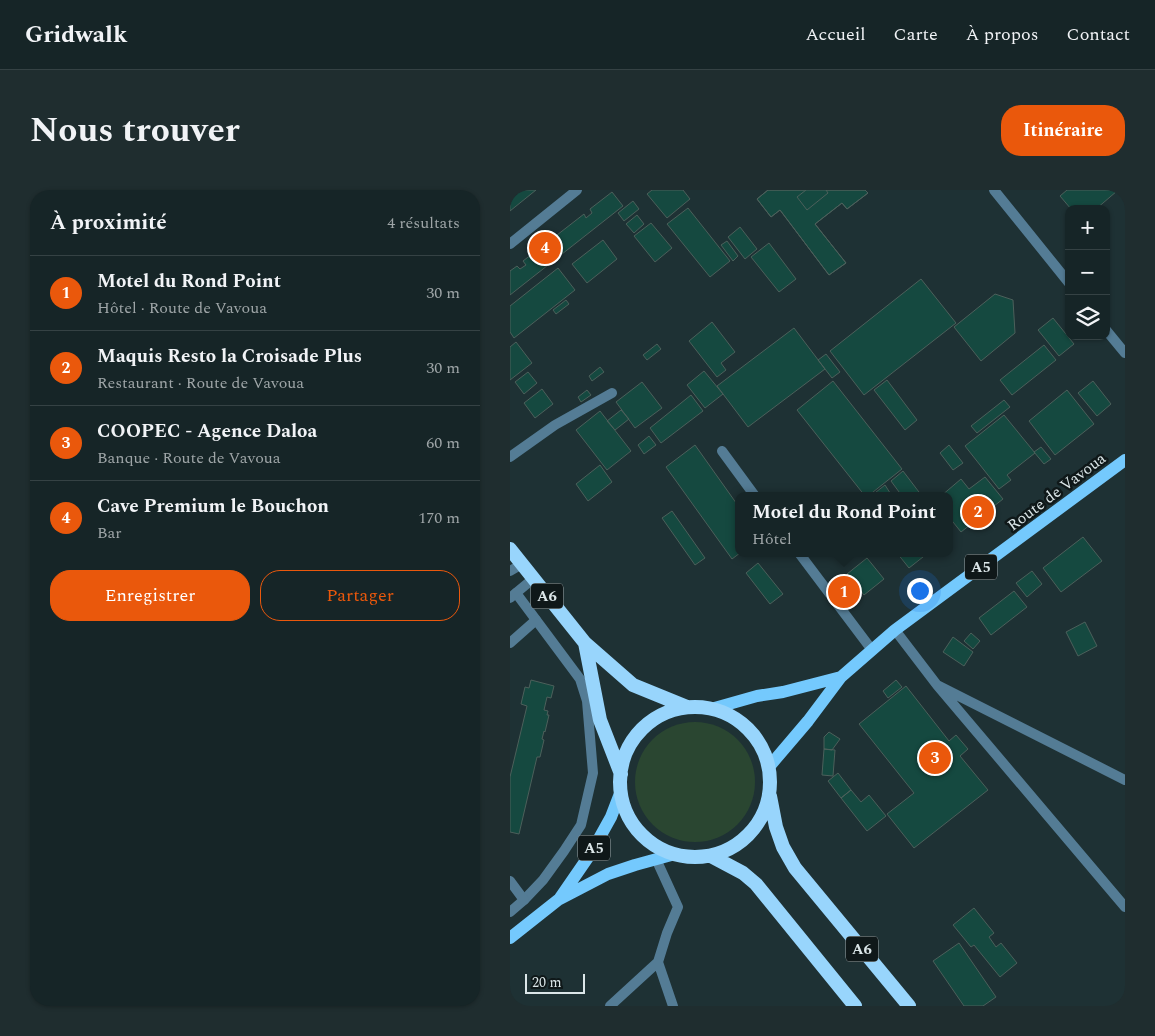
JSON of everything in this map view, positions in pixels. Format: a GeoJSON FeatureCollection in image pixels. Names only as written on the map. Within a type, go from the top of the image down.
{"type":"FeatureCollection","features":[{"type":"Feature","properties":{"kind":"highway","name":"A6"},"geometry":{"type":"LineString","coordinates":[[510,549],[516,568],[534,578],[585,643],[633,685],[688,708]]}},
{"type":"Feature","properties":{"kind":"highway","name":"A6"},"geometry":{"type":"LineString","coordinates":[[585,643],[600,720],[621,775]]}},
{"type":"Feature","properties":{"kind":"highway"},"geometry":{"type":"LineString","coordinates":[[695,707],[710,709],[738,721],[759,743],[768,768],[770,790],[766,807],[760,821],[750,833],[726,851],[711,856],[693,857],[675,854],[659,847],[645,837],[633,824],[625,808],[621,790],[624,760],[629,747],[637,735],[660,716],[673,710],[695,707]]}},
{"type":"Feature","properties":{"kind":"highway","name":"A6"},"geometry":{"type":"LineString","coordinates":[[770,790],[776,827],[783,847],[795,868],[908,1006]]}},
{"type":"Feature","properties":{"kind":"highway","name":"A6"},"geometry":{"type":"LineString","coordinates":[[711,856],[742,873],[756,884],[855,1006]]}},
{"type":"Feature","properties":{"kind":"main road","name":"Route de Vavoua"},"geometry":{"type":"LineString","coordinates":[[841,677],[895,630],[1125,460]]}},
{"type":"Feature","properties":{"kind":"main road","name":"A5"},"geometry":{"type":"LineString","coordinates":[[710,709],[756,696],[784,692],[841,677]]}},
{"type":"Feature","properties":{"kind":"main road","name":"A5"},"geometry":{"type":"LineString","coordinates":[[768,768],[808,721],[841,677]]}},
{"type":"Feature","properties":{"kind":"main road","name":"A5"},"geometry":{"type":"LineString","coordinates":[[558,900],[592,853],[611,817],[621,790]]}},
{"type":"Feature","properties":{"kind":"main road","name":"A5"},"geometry":{"type":"LineString","coordinates":[[510,938],[558,900],[608,874],[636,864],[675,854]]}},
{"type":"Feature","properties":{"kind":"street"},"geometry":{"type":"LineString","coordinates":[[510,244],[577,190]]}},
{"type":"Feature","properties":{"kind":"street"},"geometry":{"type":"LineString","coordinates":[[994,190],[1065,279]]}},
{"type":"Feature","properties":{"kind":"street"},"geometry":{"type":"LineString","coordinates":[[1110,335],[1125,353]]}},
{"type":"Feature","properties":{"kind":"street"},"geometry":{"type":"LineString","coordinates":[[510,457],[555,425],[612,393]]}},
{"type":"Feature","properties":{"kind":"street"},"geometry":{"type":"LineString","coordinates":[[722,451],[752,492]]}},
{"type":"Feature","properties":{"kind":"street"},"geometry":{"type":"LineString","coordinates":[[802,557],[872,650]]}},
{"type":"Feature","properties":{"kind":"street"},"geometry":{"type":"LineString","coordinates":[[510,912],[543,880],[581,825],[593,773],[587,701],[580,679],[536,620],[513,596],[534,578]]}},
{"type":"Feature","properties":{"kind":"street"},"geometry":{"type":"LineString","coordinates":[[510,643],[536,620]]}},
{"type":"Feature","properties":{"kind":"street"},"geometry":{"type":"LineString","coordinates":[[895,630],[937,685],[1125,907]]}},
{"type":"Feature","properties":{"kind":"street"},"geometry":{"type":"LineString","coordinates":[[937,685],[1125,780]]}},
{"type":"Feature","properties":{"kind":"street"},"geometry":{"type":"LineString","coordinates":[[610,1006],[658,962],[678,907],[656,859]]}},
{"type":"Feature","properties":{"kind":"street"},"geometry":{"type":"LineString","coordinates":[[510,881],[524,900]]}},
{"type":"Feature","properties":{"kind":"street"},"geometry":{"type":"LineString","coordinates":[[658,962],[673,1006]]}},
{"type":"Feature","properties":{"kind":"green space"},"geometry":{"type":"Polygon","coordinates":[[[695,722],[718,726],[738,739],[751,759],[755,782],[751,805],[738,825],[718,838],[695,842],[672,838],[652,825],[639,805],[635,782],[639,759],[652,739],[672,726],[695,722]]]}},
{"type":"Feature","properties":{"kind":"building"},"geometry":{"type":"Polygon","coordinates":[[[510,190],[536,190],[510,211],[510,190]]]}},
{"type":"Feature","properties":{"kind":"building"},"geometry":{"type":"Polygon","coordinates":[[[652,190],[683,190],[690,199],[667,218],[647,194],[652,190]]]}},
{"type":"Feature","properties":{"kind":"building"},"geometry":{"type":"Polygon","coordinates":[[[768,190],[806,190],[797,197],[807,210],[828,193],[826,190],[865,190],[868,193],[847,209],[842,203],[815,224],[846,263],[829,275],[780,210],[771,217],[757,199],[768,190]]]}},
{"type":"Feature","properties":{"kind":"building"},"geometry":{"type":"Polygon","coordinates":[[[768,190],[865,190],[868,193],[847,209],[842,203],[815,224],[846,263],[829,275],[780,210],[771,217],[757,199],[768,190]]]}},
{"type":"Feature","properties":{"kind":"building"},"geometry":{"type":"Polygon","coordinates":[[[1067,190],[1117,191],[1101,205],[1068,205],[1060,196],[1067,190]]]}},
{"type":"Feature","properties":{"kind":"building"},"geometry":{"type":"Polygon","coordinates":[[[612,192],[623,206],[510,295],[510,271],[517,266],[520,269],[526,265],[523,261],[532,254],[535,257],[541,252],[539,249],[584,214],[586,218],[592,213],[590,209],[612,192]]]}},
{"type":"Feature","properties":{"kind":"building"},"geometry":{"type":"Polygon","coordinates":[[[633,201],[639,209],[624,221],[618,213],[633,201]]]}},
{"type":"Feature","properties":{"kind":"building"},"geometry":{"type":"Polygon","coordinates":[[[688,208],[730,261],[710,277],[667,224],[688,208]]]}},
{"type":"Feature","properties":{"kind":"building"},"geometry":{"type":"Polygon","coordinates":[[[637,215],[644,224],[634,233],[626,224],[637,215]]]}},
{"type":"Feature","properties":{"kind":"building"},"geometry":{"type":"Polygon","coordinates":[[[651,223],[672,248],[655,262],[634,236],[651,223]]]}},
{"type":"Feature","properties":{"kind":"building"},"geometry":{"type":"Polygon","coordinates":[[[740,227],[757,249],[745,259],[728,237],[740,227]]]}},
{"type":"Feature","properties":{"kind":"building"},"geometry":{"type":"Polygon","coordinates":[[[603,240],[617,259],[587,283],[572,264],[603,240]]]}},
{"type":"Feature","properties":{"kind":"building"},"geometry":{"type":"Polygon","coordinates":[[[727,241],[738,256],[733,261],[721,245],[727,241]]]}},
{"type":"Feature","properties":{"kind":"building"},"geometry":{"type":"Polygon","coordinates":[[[769,243],[796,279],[779,292],[751,257],[769,243]]]}},
{"type":"Feature","properties":{"kind":"building"},"geometry":{"type":"Polygon","coordinates":[[[558,268],[575,290],[514,338],[510,332],[510,306],[558,268]]]}},
{"type":"Feature","properties":{"kind":"building"},"geometry":{"type":"Polygon","coordinates":[[[921,279],[956,323],[864,395],[830,351],[921,279]]]}},
{"type":"Feature","properties":{"kind":"building"},"geometry":{"type":"Polygon","coordinates":[[[995,294],[1013,300],[1015,333],[981,361],[954,327],[995,294]]]}},
{"type":"Feature","properties":{"kind":"building"},"geometry":{"type":"Polygon","coordinates":[[[566,300],[569,304],[556,314],[553,310],[566,300]]]}},
{"type":"Feature","properties":{"kind":"building"},"geometry":{"type":"Polygon","coordinates":[[[1053,318],[1065,333],[1065,340],[1071,340],[1074,344],[1059,356],[1038,330],[1053,318]]]}},
{"type":"Feature","properties":{"kind":"building"},"geometry":{"type":"Polygon","coordinates":[[[712,322],[735,352],[721,363],[726,370],[717,377],[689,341],[712,322]]]}},
{"type":"Feature","properties":{"kind":"building"},"geometry":{"type":"Polygon","coordinates":[[[794,328],[825,369],[748,427],[717,386],[794,328]]]}},
{"type":"Feature","properties":{"kind":"building"},"geometry":{"type":"Polygon","coordinates":[[[516,342],[532,363],[510,380],[510,347],[516,342]]]}},
{"type":"Feature","properties":{"kind":"building"},"geometry":{"type":"Polygon","coordinates":[[[657,344],[661,349],[647,360],[643,355],[657,344]]]}},
{"type":"Feature","properties":{"kind":"building"},"geometry":{"type":"Polygon","coordinates":[[[1044,345],[1056,360],[1012,395],[1000,380],[1044,345]]]}},
{"type":"Feature","properties":{"kind":"building"},"geometry":{"type":"Polygon","coordinates":[[[826,354],[840,372],[832,378],[818,360],[826,354]]]}},
{"type":"Feature","properties":{"kind":"building"},"geometry":{"type":"Polygon","coordinates":[[[600,367],[604,372],[592,381],[589,376],[600,367]]]}},
{"type":"Feature","properties":{"kind":"building"},"geometry":{"type":"Polygon","coordinates":[[[704,371],[723,394],[705,408],[687,385],[704,371]]]}},
{"type":"Feature","properties":{"kind":"building"},"geometry":{"type":"Polygon","coordinates":[[[528,372],[537,383],[524,394],[515,382],[528,372]]]}},
{"type":"Feature","properties":{"kind":"building"},"geometry":{"type":"Polygon","coordinates":[[[887,380],[917,420],[905,430],[874,390],[887,380]]]}},
{"type":"Feature","properties":{"kind":"building"},"geometry":{"type":"Polygon","coordinates":[[[833,381],[902,469],[873,492],[862,492],[797,410],[833,381]]]}},
{"type":"Feature","properties":{"kind":"building"},"geometry":{"type":"Polygon","coordinates":[[[1093,381],[1111,404],[1097,416],[1078,393],[1093,381]]]}},
{"type":"Feature","properties":{"kind":"building"},"geometry":{"type":"Polygon","coordinates":[[[642,382],[662,408],[635,428],[616,402],[642,382]]]}},
{"type":"Feature","properties":{"kind":"building"},"geometry":{"type":"Polygon","coordinates":[[[542,389],[553,404],[535,418],[524,403],[542,389]]]}},
{"type":"Feature","properties":{"kind":"building"},"geometry":{"type":"Polygon","coordinates":[[[587,390],[591,395],[581,402],[578,397],[587,390]]]}},
{"type":"Feature","properties":{"kind":"building"},"geometry":{"type":"Polygon","coordinates":[[[1067,390],[1094,424],[1055,455],[1029,421],[1067,390]]]}},
{"type":"Feature","properties":{"kind":"building"},"geometry":{"type":"Polygon","coordinates":[[[691,395],[703,411],[661,443],[650,428],[691,395]]]}},
{"type":"Feature","properties":{"kind":"building"},"geometry":{"type":"Polygon","coordinates":[[[1004,400],[1010,407],[977,433],[971,426],[1004,400]]]}},
{"type":"Feature","properties":{"kind":"building"},"geometry":{"type":"Polygon","coordinates":[[[621,410],[629,419],[615,430],[607,421],[621,410]]]}},
{"type":"Feature","properties":{"kind":"building"},"geometry":{"type":"Polygon","coordinates":[[[600,411],[631,451],[607,470],[576,430],[600,411]]]}},
{"type":"Feature","properties":{"kind":"building"},"geometry":{"type":"Polygon","coordinates":[[[1004,415],[1035,453],[1007,475],[1011,480],[999,489],[965,446],[1004,415]]]}},
{"type":"Feature","properties":{"kind":"building"},"geometry":{"type":"Polygon","coordinates":[[[649,436],[656,445],[644,454],[638,445],[649,436]]]}},
{"type":"Feature","properties":{"kind":"building"},"geometry":{"type":"Polygon","coordinates":[[[695,445],[735,501],[735,557],[732,559],[666,467],[695,445]]]}},
{"type":"Feature","properties":{"kind":"building"},"geometry":{"type":"Polygon","coordinates":[[[949,445],[963,463],[953,470],[940,453],[949,445]]]}},
{"type":"Feature","properties":{"kind":"building"},"geometry":{"type":"Polygon","coordinates":[[[1041,447],[1051,459],[1044,464],[1034,452],[1041,447]]]}},
{"type":"Feature","properties":{"kind":"building"},"geometry":{"type":"Polygon","coordinates":[[[600,465],[612,482],[588,501],[576,484],[600,465]]]}},
{"type":"Feature","properties":{"kind":"building"},"geometry":{"type":"Polygon","coordinates":[[[903,471],[919,492],[899,492],[891,481],[903,471]]]}},
{"type":"Feature","properties":{"kind":"building"},"geometry":{"type":"Polygon","coordinates":[[[985,477],[1003,499],[961,532],[953,522],[953,492],[946,492],[961,479],[969,489],[985,477]]]}},
{"type":"Feature","properties":{"kind":"building"},"geometry":{"type":"Polygon","coordinates":[[[885,485],[889,492],[876,492],[885,485]]]}},
{"type":"Feature","properties":{"kind":"building"},"geometry":{"type":"Polygon","coordinates":[[[672,511],[705,558],[695,565],[662,518],[672,511]]]}},
{"type":"Feature","properties":{"kind":"building"},"geometry":{"type":"Polygon","coordinates":[[[1083,537],[1102,561],[1061,592],[1043,568],[1083,537]]]}},
{"type":"Feature","properties":{"kind":"building"},"geometry":{"type":"Polygon","coordinates":[[[900,557],[923,557],[909,568],[900,557]]]}},
{"type":"Feature","properties":{"kind":"building"},"geometry":{"type":"Polygon","coordinates":[[[867,558],[884,579],[864,595],[847,574],[867,558]]]}},
{"type":"Feature","properties":{"kind":"building"},"geometry":{"type":"Polygon","coordinates":[[[758,563],[783,594],[770,604],[746,573],[758,563]]]}},
{"type":"Feature","properties":{"kind":"building"},"geometry":{"type":"Polygon","coordinates":[[[1032,571],[1042,584],[1027,597],[1016,583],[1032,571]]]}},
{"type":"Feature","properties":{"kind":"building"},"geometry":{"type":"Polygon","coordinates":[[[1014,591],[1027,607],[991,635],[979,618],[1014,591]]]}},
{"type":"Feature","properties":{"kind":"building"},"geometry":{"type":"Polygon","coordinates":[[[1085,622],[1097,646],[1078,656],[1066,632],[1085,622]]]}},
{"type":"Feature","properties":{"kind":"building"},"geometry":{"type":"Polygon","coordinates":[[[971,633],[980,641],[973,649],[964,641],[971,633]]]}},
{"type":"Feature","properties":{"kind":"building"},"geometry":{"type":"Polygon","coordinates":[[[953,637],[973,652],[964,666],[943,652],[953,637]]]}},
{"type":"Feature","properties":{"kind":"building"},"geometry":{"type":"Polygon","coordinates":[[[531,680],[554,686],[551,698],[547,697],[544,710],[548,711],[547,715],[549,715],[542,739],[544,740],[540,757],[537,757],[519,834],[510,832],[510,777],[527,706],[521,704],[525,687],[529,688],[531,680]]]}},
{"type":"Feature","properties":{"kind":"building"},"geometry":{"type":"Polygon","coordinates":[[[896,680],[902,687],[888,698],[883,691],[896,680]]]}},
{"type":"Feature","properties":{"kind":"building"},"geometry":{"type":"Polygon","coordinates":[[[906,686],[949,741],[956,735],[968,749],[960,756],[988,790],[914,848],[887,814],[914,793],[859,724],[906,686]]]}},
{"type":"Feature","properties":{"kind":"building"},"geometry":{"type":"Polygon","coordinates":[[[829,732],[840,739],[832,750],[824,749],[824,737],[829,732]]]}},
{"type":"Feature","properties":{"kind":"building"},"geometry":{"type":"Polygon","coordinates":[[[824,749],[835,750],[833,776],[822,775],[824,749]]]}},
{"type":"Feature","properties":{"kind":"building"},"geometry":{"type":"Polygon","coordinates":[[[838,773],[851,790],[841,798],[828,781],[838,773]]]}},
{"type":"Feature","properties":{"kind":"building"},"geometry":{"type":"Polygon","coordinates":[[[851,790],[861,802],[869,795],[886,816],[867,831],[841,798],[851,790]]]}},
{"type":"Feature","properties":{"kind":"building"},"geometry":{"type":"Polygon","coordinates":[[[974,908],[994,933],[989,937],[996,947],[1001,943],[1017,963],[1000,977],[974,945],[971,947],[953,925],[974,908]]]}},
{"type":"Feature","properties":{"kind":"building"},"geometry":{"type":"Polygon","coordinates":[[[959,943],[996,997],[983,1006],[964,1006],[933,961],[959,943]]]}},
{"type":"Feature","properties":{"kind":"place","name":"Cave Premium le Bouchon"},"geometry":{"type":"Point","coordinates":[545,248]}},
{"type":"Feature","properties":{"kind":"place","name":"Maquis Resto la Croisade Plus"},"geometry":{"type":"Point","coordinates":[978,512]}},
{"type":"Feature","properties":{"kind":"place","name":"Motel du Rond Point"},"geometry":{"type":"Point","coordinates":[844,592]}},
{"type":"Feature","properties":{"kind":"place","name":"COOPEC - Agence Daloa"},"geometry":{"type":"Point","coordinates":[935,758]}}]}
